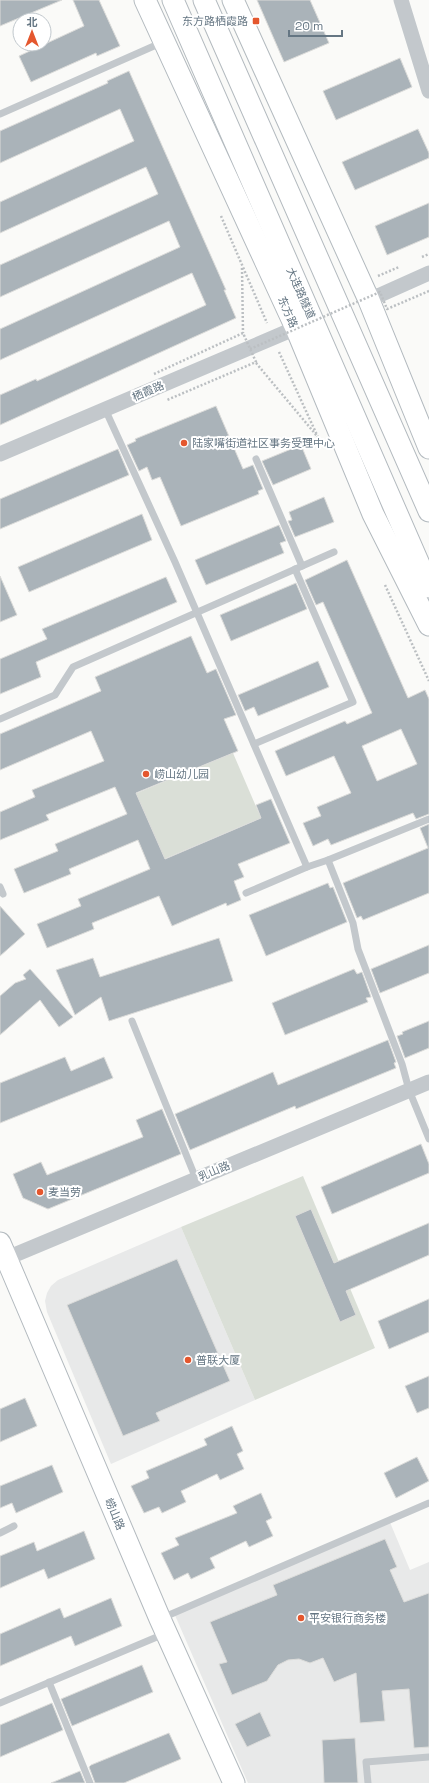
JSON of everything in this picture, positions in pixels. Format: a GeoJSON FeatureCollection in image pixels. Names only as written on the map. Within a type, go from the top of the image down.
{"type":"FeatureCollection","features":[{"type":"Feature","properties":{"kind":"main road","name":"东方路"},"geometry":{"type":"LineString","coordinates":[[145,0],[296,328],[373,514],[429,625]]}},
{"type":"Feature","properties":{"kind":"main road","name":"大连路隧道"},"geometry":{"type":"LineString","coordinates":[[173,0],[429,587]]}},
{"type":"Feature","properties":{"kind":"main road"},"geometry":{"type":"LineString","coordinates":[[204,0],[429,511]]}},
{"type":"Feature","properties":{"kind":"main road"},"geometry":{"type":"LineString","coordinates":[[232,0],[368,298],[429,448]]}},
{"type":"Feature","properties":{"kind":"main road","name":"崂山路"},"geometry":{"type":"LineString","coordinates":[[2,1254],[163,1626],[234,1783]]}},
{"type":"Feature","properties":{"kind":"street"},"geometry":{"type":"LineString","coordinates":[[401,0],[429,91]]}},
{"type":"Feature","properties":{"kind":"street"},"geometry":{"type":"LineString","coordinates":[[368,298],[380,295],[429,273]]}},
{"type":"Feature","properties":{"kind":"street","name":"栖霞路"},"geometry":{"type":"LineString","coordinates":[[0,454],[296,328]]}},
{"type":"Feature","properties":{"kind":"street","name":"乳山路"},"geometry":{"type":"LineString","coordinates":[[2,1254],[196,1179],[429,1082]]}},
{"type":"Feature","properties":{"kind":"lane"},"geometry":{"type":"LineString","coordinates":[[0,114],[164,41]]}},
{"type":"Feature","properties":{"kind":"lane"},"geometry":{"type":"LineString","coordinates":[[105,409],[197,613],[307,867]]}},
{"type":"Feature","properties":{"kind":"lane"},"geometry":{"type":"LineString","coordinates":[[254,744],[353,702],[256,459]]}},
{"type":"Feature","properties":{"kind":"lane"},"geometry":{"type":"LineString","coordinates":[[0,719],[55,695],[73,667],[334,552]]}},
{"type":"Feature","properties":{"kind":"lane"},"geometry":{"type":"LineString","coordinates":[[246,893],[307,867],[429,819]]}},
{"type":"Feature","properties":{"kind":"lane"},"geometry":{"type":"LineString","coordinates":[[328,860],[353,923],[358,949],[402,1064],[408,1090],[429,1138]]}},
{"type":"Feature","properties":{"kind":"lane"},"geometry":{"type":"LineString","coordinates":[[132,1021],[196,1179]]}},
{"type":"Feature","properties":{"kind":"lane"},"geometry":{"type":"LineString","coordinates":[[0,1703],[49,1682],[163,1626],[429,1503]]}},
{"type":"Feature","properties":{"kind":"lane"},"geometry":{"type":"LineString","coordinates":[[0,1533],[14,1526]]}},
{"type":"Feature","properties":{"kind":"lane"},"geometry":{"type":"LineString","coordinates":[[49,1682],[90,1783]]}},
{"type":"Feature","properties":{"kind":"lane"},"geometry":{"type":"LineString","coordinates":[[368,1783],[366,1762],[429,1757]]}},
{"type":"Feature","properties":{"kind":"path"},"geometry":{"type":"LineString","coordinates":[[242,265],[243,334],[256,362],[319,439]]}},
{"type":"Feature","properties":{"kind":"path"},"geometry":{"type":"LineString","coordinates":[[250,349],[380,292],[388,309],[429,291]]}},
{"type":"Feature","properties":{"kind":"path"},"geometry":{"type":"LineString","coordinates":[[154,374],[243,334]]}},
{"type":"Feature","properties":{"kind":"path"},"geometry":{"type":"LineString","coordinates":[[167,400],[256,362]]}},
{"type":"Feature","properties":{"kind":"shaded area"},"geometry":{"type":"Polygon","coordinates":[[[233,753],[261,818],[157,862],[153,833],[147,819],[130,796],[233,753]]]}},
{"type":"Feature","properties":{"kind":"shaded area"},"geometry":{"type":"Polygon","coordinates":[[[303,1176],[375,1348],[255,1400],[181,1227],[303,1176]]]}},
{"type":"Feature","properties":{"kind":"shaded area"},"geometry":{"type":"Polygon","coordinates":[[[181,1227],[255,1400],[111,1464],[47,1312],[45,1301],[47,1293],[51,1286],[58,1280],[181,1227]]]}},
{"type":"Feature","properties":{"kind":"shaded area"},"geometry":{"type":"Polygon","coordinates":[[[389,1520],[410,1570],[429,1562],[429,1783],[248,1783],[174,1613],[389,1520]]]}},
{"type":"Feature","properties":{"kind":"building"},"geometry":{"type":"Polygon","coordinates":[[[0,0],[62,0],[33,12],[12,12],[12,21],[0,26],[0,0]]]}},
{"type":"Feature","properties":{"kind":"building"},"geometry":{"type":"Polygon","coordinates":[[[73,0],[99,0],[120,46],[97,56],[96,53],[31,82],[19,56],[28,52],[52,52],[52,41],[84,26],[73,0]]]}},
{"type":"Feature","properties":{"kind":"building"},"geometry":{"type":"Polygon","coordinates":[[[257,0],[310,0],[329,43],[284,62],[257,0]]]}},
{"type":"Feature","properties":{"kind":"building"},"geometry":{"type":"Polygon","coordinates":[[[400,58],[412,87],[336,120],[323,91],[400,58]]]}},
{"type":"Feature","properties":{"kind":"building"},"geometry":{"type":"Polygon","coordinates":[[[129,71],[226,290],[224,290],[236,318],[0,425],[0,395],[36,379],[37,381],[206,305],[192,273],[0,360],[0,329],[180,247],[169,221],[0,297],[0,265],[158,194],[146,167],[0,233],[0,202],[134,141],[120,109],[0,163],[0,131],[108,83],[107,81],[129,71]]]}},
{"type":"Feature","properties":{"kind":"building"},"geometry":{"type":"Polygon","coordinates":[[[418,129],[429,153],[429,158],[355,190],[342,162],[418,129]]]}},
{"type":"Feature","properties":{"kind":"building"},"geometry":{"type":"Polygon","coordinates":[[[429,203],[429,237],[387,255],[375,226],[429,203]]]}},
{"type":"Feature","properties":{"kind":"building"},"geometry":{"type":"Polygon","coordinates":[[[216,406],[243,469],[253,465],[263,489],[258,491],[259,494],[181,526],[160,477],[152,480],[147,467],[139,471],[127,445],[136,441],[135,439],[216,406]]]}},
{"type":"Feature","properties":{"kind":"building"},"geometry":{"type":"Polygon","coordinates":[[[301,445],[311,469],[273,485],[262,461],[301,445]]]}},
{"type":"Feature","properties":{"kind":"building"},"geometry":{"type":"Polygon","coordinates":[[[118,449],[129,475],[0,529],[0,499],[118,449]]]}},
{"type":"Feature","properties":{"kind":"building"},"geometry":{"type":"Polygon","coordinates":[[[324,497],[334,522],[295,537],[288,521],[292,520],[289,512],[324,497]]]}},
{"type":"Feature","properties":{"kind":"building"},"geometry":{"type":"Polygon","coordinates":[[[142,514],[152,540],[29,592],[18,567],[142,514]]]}},
{"type":"Feature","properties":{"kind":"building"},"geometry":{"type":"Polygon","coordinates":[[[279,525],[286,541],[280,543],[284,553],[206,585],[195,560],[279,525]]]}},
{"type":"Feature","properties":{"kind":"building"},"geometry":{"type":"Polygon","coordinates":[[[347,560],[408,698],[425,690],[429,699],[429,814],[416,819],[413,813],[331,845],[328,839],[313,846],[303,823],[321,816],[317,807],[351,793],[334,756],[286,776],[275,751],[345,721],[347,724],[372,713],[323,602],[316,605],[305,580],[347,560]],[[401,729],[362,746],[377,781],[417,764],[401,729]]]}},
{"type":"Feature","properties":{"kind":"building"},"geometry":{"type":"Polygon","coordinates":[[[0,576],[17,615],[0,622],[0,576]]]}},
{"type":"Feature","properties":{"kind":"building"},"geometry":{"type":"Polygon","coordinates":[[[166,577],[177,602],[36,662],[41,677],[0,694],[0,659],[47,639],[42,629],[166,577]]]}},
{"type":"Feature","properties":{"kind":"building"},"geometry":{"type":"Polygon","coordinates":[[[296,583],[307,609],[231,641],[220,615],[296,583]]]}},
{"type":"Feature","properties":{"kind":"building"},"geometry":{"type":"Polygon","coordinates":[[[191,636],[207,673],[216,669],[236,715],[224,719],[238,751],[136,793],[165,859],[261,818],[256,805],[271,799],[290,843],[238,864],[244,877],[234,881],[241,900],[227,906],[226,903],[172,926],[159,896],[92,923],[94,929],[47,948],[37,924],[81,906],[78,899],[150,869],[138,840],[69,869],[71,874],[24,893],[14,869],[58,851],[55,844],[127,814],[115,787],[46,815],[49,820],[0,840],[0,812],[35,797],[32,790],[104,761],[91,731],[0,770],[0,734],[101,691],[95,677],[191,636]]]}},
{"type":"Feature","properties":{"kind":"building"},"geometry":{"type":"Polygon","coordinates":[[[318,661],[329,687],[258,716],[254,707],[245,711],[238,695],[318,661]]]}},
{"type":"Feature","properties":{"kind":"building"},"geometry":{"type":"Polygon","coordinates":[[[429,824],[429,893],[363,920],[361,916],[357,918],[343,883],[428,848],[420,828],[429,824]]]}},
{"type":"Feature","properties":{"kind":"building"},"geometry":{"type":"Polygon","coordinates":[[[328,883],[330,888],[333,887],[347,922],[266,956],[249,915],[328,883]]]}},
{"type":"Feature","properties":{"kind":"building"},"geometry":{"type":"Polygon","coordinates":[[[0,906],[25,934],[0,956],[0,906]]]}},
{"type":"Feature","properties":{"kind":"building"},"geometry":{"type":"Polygon","coordinates":[[[219,938],[233,981],[109,1021],[101,997],[75,1015],[56,970],[93,958],[100,977],[219,938]]]}},
{"type":"Feature","properties":{"kind":"building"},"geometry":{"type":"Polygon","coordinates":[[[429,945],[429,973],[380,993],[371,969],[429,945]]]}},
{"type":"Feature","properties":{"kind":"building"},"geometry":{"type":"Polygon","coordinates":[[[30,969],[73,1017],[59,1027],[40,1000],[0,1035],[0,996],[15,983],[26,979],[23,975],[30,969]]]}},
{"type":"Feature","properties":{"kind":"building"},"geometry":{"type":"Polygon","coordinates":[[[354,969],[357,974],[362,972],[371,997],[366,998],[368,1002],[285,1035],[272,1003],[354,969]]]}},
{"type":"Feature","properties":{"kind":"building"},"geometry":{"type":"Polygon","coordinates":[[[429,1021],[429,1048],[405,1058],[397,1036],[403,1034],[402,1032],[429,1021]]]}},
{"type":"Feature","properties":{"kind":"building"},"geometry":{"type":"Polygon","coordinates":[[[388,1040],[396,1062],[394,1063],[396,1068],[296,1109],[295,1106],[190,1150],[175,1114],[273,1072],[278,1085],[388,1040]]]}},
{"type":"Feature","properties":{"kind":"building"},"geometry":{"type":"Polygon","coordinates":[[[65,1057],[71,1071],[104,1057],[113,1078],[0,1123],[0,1083],[65,1057]]]}},
{"type":"Feature","properties":{"kind":"building"},"geometry":{"type":"Polygon","coordinates":[[[162,1109],[181,1154],[48,1209],[23,1198],[13,1174],[41,1162],[47,1175],[143,1137],[136,1120],[162,1109]]]}},
{"type":"Feature","properties":{"kind":"building"},"geometry":{"type":"Polygon","coordinates":[[[421,1144],[429,1164],[429,1173],[332,1214],[321,1187],[421,1144]]]}},
{"type":"Feature","properties":{"kind":"building"},"geometry":{"type":"Polygon","coordinates":[[[311,1209],[334,1263],[429,1223],[429,1255],[346,1291],[356,1315],[340,1322],[295,1216],[311,1209]]]}},
{"type":"Feature","properties":{"kind":"building","name":"普联大厦"},"geometry":{"type":"Polygon","coordinates":[[[177,1259],[230,1381],[156,1413],[160,1421],[123,1436],[67,1305],[177,1259]]]}},
{"type":"Feature","properties":{"kind":"building"},"geometry":{"type":"Polygon","coordinates":[[[429,1299],[429,1332],[389,1349],[378,1321],[429,1299]]]}},
{"type":"Feature","properties":{"kind":"building"},"geometry":{"type":"Polygon","coordinates":[[[429,1376],[429,1408],[417,1413],[405,1386],[429,1376]]]}},
{"type":"Feature","properties":{"kind":"building"},"geometry":{"type":"Polygon","coordinates":[[[25,1398],[37,1426],[0,1442],[0,1409],[25,1398]]]}},
{"type":"Feature","properties":{"kind":"building"},"geometry":{"type":"Polygon","coordinates":[[[232,1426],[243,1451],[237,1454],[244,1469],[220,1480],[217,1474],[181,1491],[186,1502],[162,1513],[159,1507],[144,1513],[131,1486],[149,1478],[146,1471],[207,1445],[204,1439],[232,1426]]]}},
{"type":"Feature","properties":{"kind":"building"},"geometry":{"type":"Polygon","coordinates":[[[417,1457],[429,1481],[396,1498],[384,1473],[417,1457]]]}},
{"type":"Feature","properties":{"kind":"building"},"geometry":{"type":"Polygon","coordinates":[[[52,1465],[63,1492],[16,1513],[12,1503],[0,1508],[0,1486],[52,1465]]]}},
{"type":"Feature","properties":{"kind":"building"},"geometry":{"type":"Polygon","coordinates":[[[261,1493],[272,1518],[266,1521],[273,1536],[249,1547],[246,1541],[210,1558],[215,1568],[191,1579],[188,1573],[174,1580],[161,1553],[179,1545],[175,1538],[237,1513],[233,1506],[261,1493]]]}},
{"type":"Feature","properties":{"kind":"building"},"geometry":{"type":"Polygon","coordinates":[[[84,1531],[95,1559],[48,1579],[44,1569],[0,1588],[0,1556],[34,1542],[37,1551],[84,1531]]]}},
{"type":"Feature","properties":{"kind":"building","name":"平安银行商务楼"},"geometry":{"type":"Polygon","coordinates":[[[385,1539],[397,1567],[390,1570],[404,1602],[429,1593],[429,1747],[414,1748],[409,1689],[382,1691],[385,1721],[360,1723],[356,1673],[334,1682],[323,1658],[310,1663],[299,1659],[288,1660],[278,1665],[267,1681],[232,1695],[219,1664],[227,1662],[210,1622],[277,1595],[273,1585],[385,1539]]]}},
{"type":"Feature","properties":{"kind":"building"},"geometry":{"type":"Polygon","coordinates":[[[111,1598],[122,1626],[75,1646],[71,1636],[0,1666],[0,1634],[60,1608],[64,1618],[111,1598]]]}},
{"type":"Feature","properties":{"kind":"building"},"geometry":{"type":"Polygon","coordinates":[[[142,1665],[153,1692],[72,1726],[61,1699],[142,1665]]]}},
{"type":"Feature","properties":{"kind":"building"},"geometry":{"type":"Polygon","coordinates":[[[52,1703],[63,1730],[0,1757],[0,1725],[52,1703]]]}},
{"type":"Feature","properties":{"kind":"building"},"geometry":{"type":"Polygon","coordinates":[[[260,1712],[271,1736],[247,1747],[235,1724],[260,1712]]]}},
{"type":"Feature","properties":{"kind":"building"},"geometry":{"type":"Polygon","coordinates":[[[169,1733],[181,1759],[124,1783],[95,1783],[89,1767],[91,1765],[169,1733]]]}},
{"type":"Feature","properties":{"kind":"building"},"geometry":{"type":"Polygon","coordinates":[[[355,1738],[358,1783],[324,1783],[322,1740],[355,1738]]]}},
{"type":"Feature","properties":{"kind":"building"},"geometry":{"type":"Polygon","coordinates":[[[80,1771],[85,1783],[51,1783],[80,1771]]]}},
{"type":"Feature","properties":{"kind":"place","name":"东方路栖霞路"},"geometry":{"type":"Point","coordinates":[256,21]}},
{"type":"Feature","properties":{"kind":"place","name":"陆家嘴街道社区事务受理中心"},"geometry":{"type":"Point","coordinates":[184,443]}},
{"type":"Feature","properties":{"kind":"place","name":"崂山幼儿园"},"geometry":{"type":"Point","coordinates":[146,774]}},
{"type":"Feature","properties":{"kind":"place","name":"麦当劳"},"geometry":{"type":"Point","coordinates":[40,1192]}},
{"type":"Feature","properties":{"kind":"place","name":"普联大厦"},"geometry":{"type":"Point","coordinates":[188,1360]}},
{"type":"Feature","properties":{"kind":"place","name":"平安银行商务楼"},"geometry":{"type":"Point","coordinates":[301,1618]}}]}
